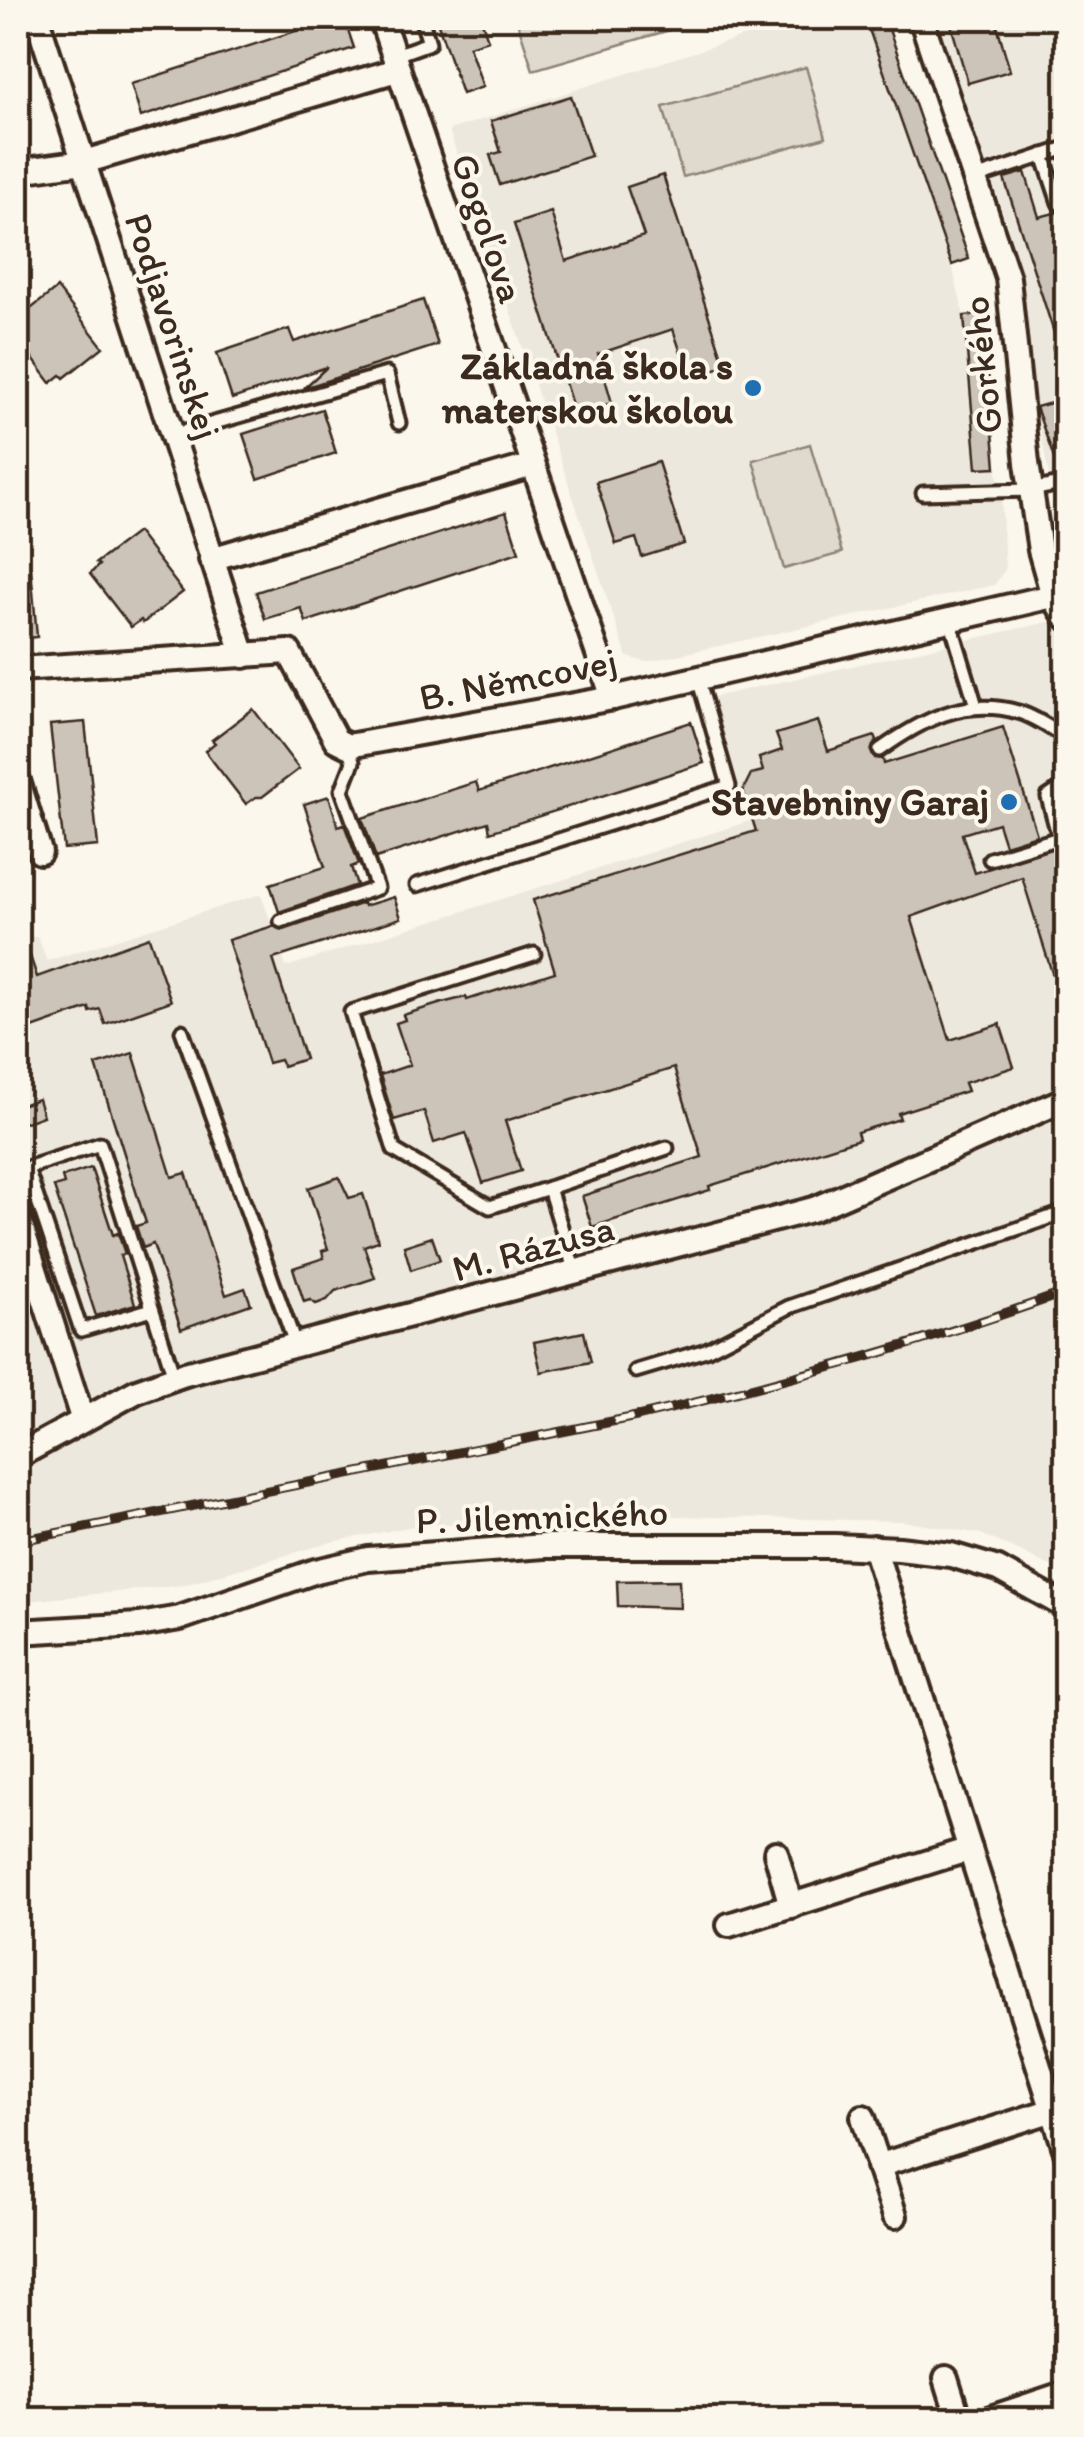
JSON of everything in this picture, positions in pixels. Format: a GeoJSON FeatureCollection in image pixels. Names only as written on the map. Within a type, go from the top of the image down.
{"type":"FeatureCollection","features":[{"type":"Feature","properties":{"kind":"street","name":"Podjavorinskej"},"geometry":{"type":"LineString","coordinates":[[37,18],[244,656]]}},
{"type":"Feature","properties":{"kind":"street","name":"Gogoľova"},"geometry":{"type":"LineString","coordinates":[[381,18],[612,698]]}},
{"type":"Feature","properties":{"kind":"street","name":"Gorkého"},"geometry":{"type":"LineString","coordinates":[[921,18],[1014,304],[1031,490],[1052,596]]}},
{"type":"Feature","properties":{"kind":"street"},"geometry":{"type":"LineString","coordinates":[[18,171],[84,162],[395,63]]}},
{"type":"Feature","properties":{"kind":"street"},"geometry":{"type":"LineString","coordinates":[[211,559],[532,465]]}},
{"type":"Feature","properties":{"kind":"street"},"geometry":{"type":"LineString","coordinates":[[1052,596],[1066,617]]}},
{"type":"Feature","properties":{"kind":"street","name":"B. Němcovej"},"geometry":{"type":"LineString","coordinates":[[348,746],[612,698],[1052,596]]}},
{"type":"Feature","properties":{"kind":"street"},"geometry":{"type":"LineString","coordinates":[[18,669],[289,652],[336,740],[348,746]]}},
{"type":"Feature","properties":{"kind":"street"},"geometry":{"type":"LineString","coordinates":[[18,780],[40,852]]}},
{"type":"Feature","properties":{"kind":"street","name":"M. Rázusa"},"geometry":{"type":"LineString","coordinates":[[18,1456],[36,1449],[82,1418],[174,1377],[814,1209],[1066,1099]]}},
{"type":"Feature","properties":{"kind":"street"},"geometry":{"type":"LineString","coordinates":[[18,1216],[82,1418]]}},
{"type":"Feature","properties":{"kind":"street","name":"P. Jilemnického"},"geometry":{"type":"LineString","coordinates":[[18,1632],[139,1625],[180,1618],[316,1571],[368,1559],[544,1546],[874,1547],[952,1555],[998,1568],[1066,1607]]}},
{"type":"Feature","properties":{"kind":"street"},"geometry":{"type":"LineString","coordinates":[[874,1547],[1066,2152]]}},
{"type":"Feature","properties":{"kind":"street"},"geometry":{"type":"LineString","coordinates":[[729,1925],[970,1849]]}},
{"type":"Feature","properties":{"kind":"street"},"geometry":{"type":"LineString","coordinates":[[776,1854],[791,1906]]}},
{"type":"Feature","properties":{"kind":"street"},"geometry":{"type":"LineString","coordinates":[[878,2166],[1053,2110]]}},
{"type":"Feature","properties":{"kind":"street"},"geometry":{"type":"LineString","coordinates":[[863,2117],[895,2216]]}},
{"type":"Feature","properties":{"kind":"street"},"geometry":{"type":"LineString","coordinates":[[946,2378],[959,2420]]}},
{"type":"Feature","properties":{"kind":"street"},"geometry":{"type":"LineString","coordinates":[[985,2420],[1066,2393]]}},
{"type":"Feature","properties":{"kind":"lane"},"geometry":{"type":"LineString","coordinates":[[395,63],[430,44],[421,18]]}},
{"type":"Feature","properties":{"kind":"lane"},"geometry":{"type":"LineString","coordinates":[[975,178],[1066,148]]}},
{"type":"Feature","properties":{"kind":"lane"},"geometry":{"type":"LineString","coordinates":[[1043,155],[1059,202],[1066,200]]}},
{"type":"Feature","properties":{"kind":"lane"},"geometry":{"type":"LineString","coordinates":[[172,435],[386,374],[399,423]]}},
{"type":"Feature","properties":{"kind":"lane"},"geometry":{"type":"LineString","coordinates":[[923,493],[1031,490],[1066,483]]}},
{"type":"Feature","properties":{"kind":"lane"},"geometry":{"type":"LineString","coordinates":[[950,620],[976,706]]}},
{"type":"Feature","properties":{"kind":"lane"},"geometry":{"type":"LineString","coordinates":[[416,885],[729,786],[698,678]]}},
{"type":"Feature","properties":{"kind":"lane"},"geometry":{"type":"LineString","coordinates":[[880,750],[920,722],[976,706],[1020,712],[1066,737]]}},
{"type":"Feature","properties":{"kind":"lane"},"geometry":{"type":"LineString","coordinates":[[281,921],[377,888],[342,790],[352,762],[348,746]]}},
{"type":"Feature","properties":{"kind":"lane"},"geometry":{"type":"LineString","coordinates":[[990,858],[1059,838],[1048,797],[1066,786]]}},
{"type":"Feature","properties":{"kind":"lane"},"geometry":{"type":"LineString","coordinates":[[534,954],[351,1012],[394,1150],[490,1208],[667,1148]]}},
{"type":"Feature","properties":{"kind":"lane"},"geometry":{"type":"LineString","coordinates":[[182,1031],[296,1346]]}},
{"type":"Feature","properties":{"kind":"lane"},"geometry":{"type":"LineString","coordinates":[[152,1309],[81,1330],[28,1168],[100,1144],[174,1377]]}},
{"type":"Feature","properties":{"kind":"lane"},"geometry":{"type":"LineString","coordinates":[[550,1188],[576,1272]]}},
{"type":"Feature","properties":{"kind":"lane"},"geometry":{"type":"LineString","coordinates":[[636,1371],[706,1350],[789,1307],[1066,1212]]}},
{"type":"Feature","properties":{"kind":"shaded area"},"geometry":{"type":"Polygon","coordinates":[[[516,18],[711,18],[533,70],[516,18]]]}},
{"type":"Feature","properties":{"kind":"shaded area","name":"Základná škola s materskou školou"},"geometry":{"type":"Polygon","coordinates":[[[802,18],[866,18],[952,265],[964,316],[977,467],[996,467],[1005,570],[994,585],[646,662],[627,657],[449,130],[802,18]]]}},
{"type":"Feature","properties":{"kind":"shaded area"},"geometry":{"type":"Polygon","coordinates":[[[935,18],[1066,18],[1066,562],[1007,224],[935,18]]]}},
{"type":"Feature","properties":{"kind":"shaded area"},"geometry":{"type":"Polygon","coordinates":[[[806,67],[826,137],[683,177],[663,107],[806,67]]]}},
{"type":"Feature","properties":{"kind":"shaded area"},"geometry":{"type":"Polygon","coordinates":[[[810,444],[842,553],[784,569],[753,460],[810,444]]]}},
{"type":"Feature","properties":{"kind":"shaded area"},"geometry":{"type":"Polygon","coordinates":[[[1066,618],[1066,1577],[1055,1568],[981,1534],[901,1521],[673,1516],[414,1526],[332,1542],[184,1585],[18,1602],[18,936],[38,937],[47,961],[261,894],[286,967],[750,821],[713,697],[1066,618]]]}},
{"type":"Feature","properties":{"kind":"building"},"geometry":{"type":"Polygon","coordinates":[[[344,18],[354,48],[141,117],[131,84],[344,18]]]}},
{"type":"Feature","properties":{"kind":"building"},"geometry":{"type":"Polygon","coordinates":[[[436,18],[481,18],[488,40],[469,46],[483,87],[462,94],[436,18]]]}},
{"type":"Feature","properties":{"kind":"building"},"geometry":{"type":"Polygon","coordinates":[[[865,18],[885,18],[969,259],[952,265],[865,18]]]}},
{"type":"Feature","properties":{"kind":"building"},"geometry":{"type":"Polygon","coordinates":[[[949,18],[995,18],[1010,71],[968,83],[949,18]]]}},
{"type":"Feature","properties":{"kind":"building"},"geometry":{"type":"Polygon","coordinates":[[[571,96],[591,156],[500,185],[490,155],[501,152],[491,121],[571,96]]]}},
{"type":"Feature","properties":{"kind":"building"},"geometry":{"type":"Polygon","coordinates":[[[1025,172],[1039,217],[1066,210],[1066,336],[1056,339],[1004,178],[1025,172]]]}},
{"type":"Feature","properties":{"kind":"building"},"geometry":{"type":"Polygon","coordinates":[[[663,175],[725,366],[689,377],[673,329],[598,354],[612,403],[575,414],[514,224],[551,212],[566,261],[644,236],[627,187],[663,175]]]}},
{"type":"Feature","properties":{"kind":"building"},"geometry":{"type":"Polygon","coordinates":[[[57,288],[103,347],[64,378],[61,375],[51,383],[18,339],[18,319],[57,288]]]}},
{"type":"Feature","properties":{"kind":"building"},"geometry":{"type":"Polygon","coordinates":[[[423,300],[438,345],[304,388],[327,367],[232,399],[217,353],[289,329],[294,342],[423,300]]]}},
{"type":"Feature","properties":{"kind":"building"},"geometry":{"type":"Polygon","coordinates":[[[983,314],[996,467],[977,468],[964,316],[983,314]]]}},
{"type":"Feature","properties":{"kind":"building"},"geometry":{"type":"Polygon","coordinates":[[[1066,399],[1066,474],[1060,475],[1036,407],[1066,399]]]}},
{"type":"Feature","properties":{"kind":"building"},"geometry":{"type":"Polygon","coordinates":[[[322,409],[336,453],[258,479],[243,434],[322,409]]]}},
{"type":"Feature","properties":{"kind":"building"},"geometry":{"type":"Polygon","coordinates":[[[658,462],[684,544],[642,557],[636,538],[616,544],[596,482],[658,462]]]}},
{"type":"Feature","properties":{"kind":"building"},"geometry":{"type":"Polygon","coordinates":[[[506,512],[519,552],[306,622],[301,608],[265,619],[256,592],[506,512]]]}},
{"type":"Feature","properties":{"kind":"building"},"geometry":{"type":"Polygon","coordinates":[[[137,532],[183,592],[143,623],[141,620],[131,627],[90,574],[99,565],[96,563],[137,532]]]}},
{"type":"Feature","properties":{"kind":"building"},"geometry":{"type":"Polygon","coordinates":[[[18,568],[31,568],[37,637],[18,639],[18,568]]]}},
{"type":"Feature","properties":{"kind":"building"},"geometry":{"type":"Polygon","coordinates":[[[253,709],[299,769],[246,804],[205,751],[215,743],[212,740],[253,709]]]}},
{"type":"Feature","properties":{"kind":"building"},"geometry":{"type":"Polygon","coordinates":[[[818,721],[828,751],[875,736],[877,741],[871,752],[884,764],[1003,727],[1037,835],[1005,845],[998,823],[962,834],[975,873],[1066,844],[1066,1004],[1062,1005],[1022,877],[911,917],[950,1040],[1000,1024],[1014,1067],[964,1083],[967,1091],[898,1113],[900,1119],[857,1132],[859,1139],[592,1227],[582,1196],[702,1157],[674,1068],[505,1121],[521,1171],[483,1183],[466,1133],[434,1143],[424,1111],[394,1120],[380,1075],[410,1065],[396,1023],[405,1020],[403,1015],[555,972],[533,900],[756,831],[743,790],[751,774],[763,771],[759,758],[782,750],[776,734],[818,721]]]}},
{"type":"Feature","properties":{"kind":"building"},"geometry":{"type":"Polygon","coordinates":[[[85,722],[98,846],[64,849],[50,725],[85,722]]]}},
{"type":"Feature","properties":{"kind":"building"},"geometry":{"type":"Polygon","coordinates":[[[691,722],[704,763],[490,832],[488,822],[376,858],[362,818],[476,782],[479,791],[691,722]]]}},
{"type":"Feature","properties":{"kind":"building"},"geometry":{"type":"Polygon","coordinates":[[[329,796],[338,826],[344,824],[359,864],[351,867],[357,885],[279,912],[270,884],[325,867],[304,804],[329,796]]]}},
{"type":"Feature","properties":{"kind":"building"},"geometry":{"type":"Polygon","coordinates":[[[394,897],[401,918],[273,959],[305,1059],[283,1066],[280,1060],[268,1063],[228,940],[273,926],[284,930],[363,903],[364,906],[394,897]]]}},
{"type":"Feature","properties":{"kind":"building"},"geometry":{"type":"Polygon","coordinates":[[[18,929],[37,977],[149,937],[171,1001],[105,1024],[100,1009],[90,1012],[89,1008],[18,1033],[18,929]]]}},
{"type":"Feature","properties":{"kind":"building"},"geometry":{"type":"Polygon","coordinates":[[[133,1053],[172,1177],[186,1173],[226,1295],[245,1288],[251,1304],[181,1329],[153,1244],[143,1248],[136,1226],[146,1223],[96,1065],[133,1053]]]}},
{"type":"Feature","properties":{"kind":"building"},"geometry":{"type":"Polygon","coordinates":[[[38,1099],[43,1116],[18,1125],[18,1106],[38,1099]]]}},
{"type":"Feature","properties":{"kind":"building"},"geometry":{"type":"Polygon","coordinates":[[[91,1168],[113,1235],[118,1233],[125,1254],[120,1256],[135,1304],[96,1316],[54,1187],[64,1184],[62,1177],[91,1168]]]}},
{"type":"Feature","properties":{"kind":"building"},"geometry":{"type":"Polygon","coordinates":[[[339,1177],[349,1198],[363,1194],[378,1241],[364,1246],[375,1278],[335,1291],[316,1304],[304,1302],[293,1268],[324,1258],[322,1251],[328,1249],[308,1188],[339,1177]]]}},
{"type":"Feature","properties":{"kind":"building"},"geometry":{"type":"Polygon","coordinates":[[[432,1237],[440,1260],[411,1270],[404,1246],[432,1237]]]}},
{"type":"Feature","properties":{"kind":"building"},"geometry":{"type":"Polygon","coordinates":[[[584,1332],[591,1362],[541,1372],[534,1342],[584,1332]]]}},
{"type":"Feature","properties":{"kind":"building"},"geometry":{"type":"Polygon","coordinates":[[[679,1580],[680,1608],[618,1606],[617,1581],[679,1580]]]}},
{"type":"Feature","properties":{"kind":"railway"},"geometry":{"type":"LineString","coordinates":[[18,1541],[639,1416],[854,1360],[1066,1292]]}},
{"type":"Feature","properties":{"kind":"place","name":"Základná škola s materskou školou"},"geometry":{"type":"Point","coordinates":[753,388]}},
{"type":"Feature","properties":{"kind":"place","name":"Stavebniny Garaj"},"geometry":{"type":"Point","coordinates":[1009,802]}}]}
